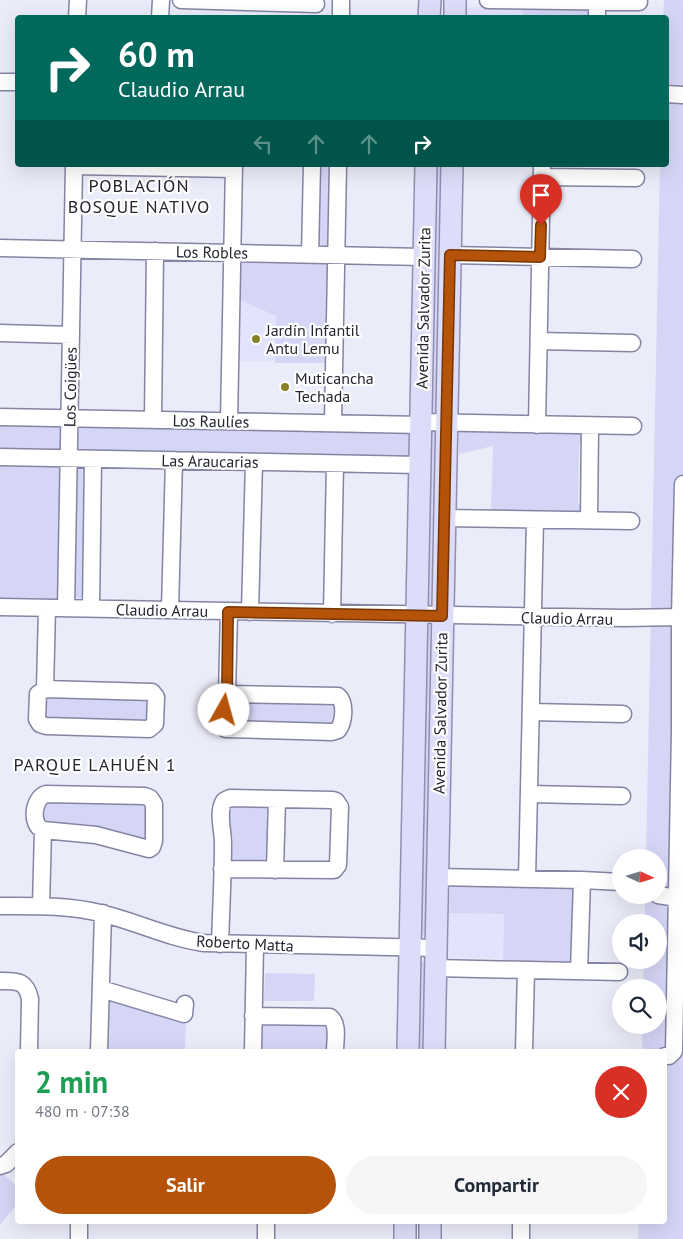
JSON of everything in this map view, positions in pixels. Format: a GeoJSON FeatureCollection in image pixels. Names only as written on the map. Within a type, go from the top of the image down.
{"type":"FeatureCollection","features":[{"type":"Feature","properties":{"kind":"main road"},"geometry":{"type":"LineString","coordinates":[[429,15],[430,0]]}},
{"type":"Feature","properties":{"kind":"main road"},"geometry":{"type":"LineString","coordinates":[[455,0],[455,15]]}},
{"type":"Feature","properties":{"kind":"main road","name":"Avenida Salvador Zurita"},"geometry":{"type":"LineString","coordinates":[[408,1049],[426,167]]}},
{"type":"Feature","properties":{"kind":"main road","name":"Avenida Salvador Zurita"},"geometry":{"type":"LineString","coordinates":[[434,1049],[452,167]]}},
{"type":"Feature","properties":{"kind":"main road"},"geometry":{"type":"LineString","coordinates":[[405,1224],[405,1239]]}},
{"type":"Feature","properties":{"kind":"main road"},"geometry":{"type":"LineString","coordinates":[[430,1224],[430,1239]]}},
{"type":"Feature","properties":{"kind":"street"},"geometry":{"type":"LineString","coordinates":[[77,15],[78,0]]}},
{"type":"Feature","properties":{"kind":"street"},"geometry":{"type":"LineString","coordinates":[[160,15],[161,0]]}},
{"type":"Feature","properties":{"kind":"street"},"geometry":{"type":"LineString","coordinates":[[181,0],[315,7]]}},
{"type":"Feature","properties":{"kind":"street"},"geometry":{"type":"LineString","coordinates":[[341,0],[341,15]]}},
{"type":"Feature","properties":{"kind":"street"},"geometry":{"type":"LineString","coordinates":[[488,0],[546,0],[597,10],[639,2]]}},
{"type":"Feature","properties":{"kind":"street"},"geometry":{"type":"LineString","coordinates":[[0,82],[15,82]]}},
{"type":"Feature","properties":{"kind":"street","name":"Los Coigües"},"geometry":{"type":"LineString","coordinates":[[66,608],[74,167]]}},
{"type":"Feature","properties":{"kind":"street"},"geometry":{"type":"LineString","coordinates":[[229,421],[234,167]]}},
{"type":"Feature","properties":{"kind":"street"},"geometry":{"type":"LineString","coordinates":[[310,254],[312,167]]}},
{"type":"Feature","properties":{"kind":"street"},"geometry":{"type":"LineString","coordinates":[[333,423],[338,167]]}},
{"type":"Feature","properties":{"kind":"street"},"geometry":{"type":"LineString","coordinates":[[537,425],[542,171],[636,178]]}},
{"type":"Feature","properties":{"kind":"street","name":"Los Robles"},"geometry":{"type":"LineString","coordinates":[[0,248],[424,257]]}},
{"type":"Feature","properties":{"kind":"street"},"geometry":{"type":"LineString","coordinates":[[153,419],[155,251]]}},
{"type":"Feature","properties":{"kind":"street"},"geometry":{"type":"LineString","coordinates":[[450,255],[633,259]]}},
{"type":"Feature","properties":{"kind":"street"},"geometry":{"type":"LineString","coordinates":[[0,333],[71,336]]}},
{"type":"Feature","properties":{"kind":"street"},"geometry":{"type":"LineString","coordinates":[[539,341],[632,343]]}},
{"type":"Feature","properties":{"kind":"street","name":"Los Raulíes"},"geometry":{"type":"LineString","coordinates":[[0,417],[633,426]]}},
{"type":"Feature","properties":{"kind":"street"},"geometry":{"type":"LineString","coordinates":[[589,520],[590,426]]}},
{"type":"Feature","properties":{"kind":"street","name":"Las Araucarias"},"geometry":{"type":"LineString","coordinates":[[0,457],[420,465]]}},
{"type":"Feature","properties":{"kind":"street"},"geometry":{"type":"LineString","coordinates":[[91,609],[93,458]]}},
{"type":"Feature","properties":{"kind":"street"},"geometry":{"type":"LineString","coordinates":[[170,610],[174,460]]}},
{"type":"Feature","properties":{"kind":"street"},"geometry":{"type":"LineString","coordinates":[[250,612],[254,462]]}},
{"type":"Feature","properties":{"kind":"street"},"geometry":{"type":"LineString","coordinates":[[332,614],[335,464]]}},
{"type":"Feature","properties":{"kind":"street"},"geometry":{"type":"LineString","coordinates":[[667,1056],[674,1051],[683,484]]}},
{"type":"Feature","properties":{"kind":"street"},"geometry":{"type":"LineString","coordinates":[[444,518],[632,521]]}},
{"type":"Feature","properties":{"kind":"street"},"geometry":{"type":"LineString","coordinates":[[527,879],[535,520]]}},
{"type":"Feature","properties":{"kind":"street","name":"Claudio Arrau"},"geometry":{"type":"LineString","coordinates":[[0,607],[442,616],[680,617]]}},
{"type":"Feature","properties":{"kind":"street"},"geometry":{"type":"LineString","coordinates":[[45,689],[47,608]]}},
{"type":"Feature","properties":{"kind":"street"},"geometry":{"type":"LineString","coordinates":[[227,694],[338,696],[343,703],[342,724],[338,730],[332,732],[226,729],[224,723],[224,697],[227,694],[228,612]]}},
{"type":"Feature","properties":{"kind":"street"},"geometry":{"type":"LineString","coordinates":[[45,689],[152,692],[156,697],[155,724],[149,729],[46,726],[40,724],[37,719],[38,694],[45,689]]}},
{"type":"Feature","properties":{"kind":"street"},"geometry":{"type":"LineString","coordinates":[[531,712],[623,714]]}},
{"type":"Feature","properties":{"kind":"street"},"geometry":{"type":"LineString","coordinates":[[46,794],[145,796],[152,800],[154,804],[154,841],[149,849],[96,835],[43,830],[38,829],[35,824],[36,804],[39,798],[46,794]]}},
{"type":"Feature","properties":{"kind":"street"},"geometry":{"type":"LineString","coordinates":[[529,794],[622,796]]}},
{"type":"Feature","properties":{"kind":"street"},"geometry":{"type":"LineString","coordinates":[[220,944],[222,869],[223,842],[221,809],[224,801],[230,798],[333,800],[340,807],[337,868],[332,871],[222,869]]}},
{"type":"Feature","properties":{"kind":"street"},"geometry":{"type":"LineString","coordinates":[[275,870],[277,799]]}},
{"type":"Feature","properties":{"kind":"street"},"geometry":{"type":"LineString","coordinates":[[41,906],[43,830]]}},
{"type":"Feature","properties":{"kind":"street"},"geometry":{"type":"LineString","coordinates":[[437,877],[612,882]]}},
{"type":"Feature","properties":{"kind":"street"},"geometry":{"type":"LineString","coordinates":[[580,971],[582,880]]}},
{"type":"Feature","properties":{"kind":"street"},"geometry":{"type":"LineString","coordinates":[[668,897],[677,898]]}},
{"type":"Feature","properties":{"kind":"street","name":"Roberto Matta"},"geometry":{"type":"LineString","coordinates":[[0,906],[41,906],[80,909],[103,913],[185,940],[220,944],[410,948],[435,958],[526,970],[619,972]]}},
{"type":"Feature","properties":{"kind":"street"},"geometry":{"type":"LineString","coordinates":[[99,1049],[103,913]]}},
{"type":"Feature","properties":{"kind":"street"},"geometry":{"type":"LineString","coordinates":[[252,1049],[255,945]]}},
{"type":"Feature","properties":{"kind":"street"},"geometry":{"type":"LineString","coordinates":[[524,1049],[526,970]]}},
{"type":"Feature","properties":{"kind":"street"},"geometry":{"type":"LineString","coordinates":[[0,981],[16,981],[26,988],[30,999],[29,1049]]}},
{"type":"Feature","properties":{"kind":"street"},"geometry":{"type":"LineString","coordinates":[[101,989],[184,1014],[185,1004]]}},
{"type":"Feature","properties":{"kind":"street"},"geometry":{"type":"LineString","coordinates":[[253,1016],[330,1017],[336,1025],[335,1049]]}},
{"type":"Feature","properties":{"kind":"street"},"geometry":{"type":"LineString","coordinates":[[0,1166],[6,1164],[15,1155]]}},
{"type":"Feature","properties":{"kind":"street"},"geometry":{"type":"LineString","coordinates":[[79,1224],[79,1239]]}},
{"type":"Feature","properties":{"kind":"street"},"geometry":{"type":"LineString","coordinates":[[266,1224],[266,1239]]}},
{"type":"Feature","properties":{"kind":"street"},"geometry":{"type":"LineString","coordinates":[[521,1224],[521,1239]]}},
{"type":"Feature","properties":{"kind":"shaded area"},"geometry":{"type":"Polygon","coordinates":[[[664,0],[683,0],[683,1239],[638,1239],[639,1224],[667,1224],[667,1049],[642,1049],[643,1034],[667,1034],[667,979],[643,979],[644,969],[667,969],[667,914],[645,914],[645,904],[668,904],[668,849],[646,849],[660,167],[669,167],[669,15],[663,15],[664,0]]]}},
{"type":"Feature","properties":{"kind":"shaded area"},"geometry":{"type":"Polygon","coordinates":[[[467,7],[523,8],[522,15],[467,15],[467,7]]]}},
{"type":"Feature","properties":{"kind":"shaded area"},"geometry":{"type":"Polygon","coordinates":[[[523,8],[586,8],[591,10],[592,15],[522,15],[523,8]]]}},
{"type":"Feature","properties":{"kind":"shaded area"},"geometry":{"type":"Polygon","coordinates":[[[315,167],[332,167],[330,248],[313,248],[315,167]]]}},
{"type":"Feature","properties":{"kind":"shaded area"},"geometry":{"type":"Polygon","coordinates":[[[432,167],[446,167],[441,411],[436,415],[429,413],[432,167]]]}},
{"type":"Feature","properties":{"kind":"shaded area"},"geometry":{"type":"Polygon","coordinates":[[[238,259],[329,262],[327,363],[275,363],[276,316],[238,299],[238,259]]]}},
{"type":"Feature","properties":{"kind":"shaded area","name":"Jardín Infantil Antu Lemu"},"geometry":{"type":"Polygon","coordinates":[[[238,299],[276,316],[275,361],[237,361],[238,299]]]}},
{"type":"Feature","properties":{"kind":"shaded area"},"geometry":{"type":"Polygon","coordinates":[[[0,422],[60,424],[62,428],[61,449],[57,453],[0,452],[0,422]]]}},
{"type":"Feature","properties":{"kind":"shaded area"},"geometry":{"type":"Polygon","coordinates":[[[81,425],[412,432],[411,458],[81,452],[77,446],[76,439],[81,425]]]}},
{"type":"Feature","properties":{"kind":"shaded area"},"geometry":{"type":"Polygon","coordinates":[[[438,427],[433,605],[426,604],[427,431],[438,427]]]}},
{"type":"Feature","properties":{"kind":"shaded area"},"geometry":{"type":"Polygon","coordinates":[[[459,431],[581,434],[583,443],[579,444],[578,503],[581,505],[581,509],[578,513],[491,513],[493,446],[459,454],[459,431]]]}},
{"type":"Feature","properties":{"kind":"shaded area"},"geometry":{"type":"Polygon","coordinates":[[[0,463],[61,465],[59,597],[56,599],[0,598],[0,463]]]}},
{"type":"Feature","properties":{"kind":"shaded area"},"geometry":{"type":"Polygon","coordinates":[[[89,464],[86,598],[78,598],[74,596],[75,469],[77,466],[89,464]]]}},
{"type":"Feature","properties":{"kind":"shaded area"},"geometry":{"type":"Polygon","coordinates":[[[432,623],[427,936],[421,935],[424,625],[432,623]]]}},
{"type":"Feature","properties":{"kind":"shaded area"},"geometry":{"type":"Polygon","coordinates":[[[149,695],[153,721],[46,724],[41,698],[43,696],[149,695]]]}},
{"type":"Feature","properties":{"kind":"shaded area"},"geometry":{"type":"Polygon","coordinates":[[[334,698],[338,724],[232,726],[227,699],[334,698]]]}},
{"type":"Feature","properties":{"kind":"shaded area"},"geometry":{"type":"Polygon","coordinates":[[[147,800],[150,841],[43,828],[40,802],[147,800]]]}},
{"type":"Feature","properties":{"kind":"shaded area"},"geometry":{"type":"Polygon","coordinates":[[[227,802],[271,802],[273,861],[232,865],[230,861],[233,837],[227,836],[227,802]]]}},
{"type":"Feature","properties":{"kind":"shaded area"},"geometry":{"type":"Polygon","coordinates":[[[450,884],[574,887],[573,963],[568,965],[503,964],[504,914],[449,913],[450,884]]]}},
{"type":"Feature","properties":{"kind":"shaded area"},"geometry":{"type":"Polygon","coordinates":[[[449,913],[504,914],[503,959],[448,957],[449,913]]]}},
{"type":"Feature","properties":{"kind":"shaded area"},"geometry":{"type":"Polygon","coordinates":[[[425,961],[428,1049],[415,1049],[420,962],[425,961]]]}},
{"type":"Feature","properties":{"kind":"shaded area"},"geometry":{"type":"Polygon","coordinates":[[[265,973],[315,974],[314,1001],[264,1001],[265,973]]]}},
{"type":"Feature","properties":{"kind":"shaded area"},"geometry":{"type":"Polygon","coordinates":[[[114,997],[186,1018],[185,1049],[107,1049],[106,1001],[114,997]]]}},
{"type":"Feature","properties":{"kind":"shaded area"},"geometry":{"type":"Polygon","coordinates":[[[329,1021],[331,1049],[261,1049],[260,1023],[329,1021]]]}},
{"type":"Feature","properties":{"kind":"shaded area"},"geometry":{"type":"Polygon","coordinates":[[[0,1174],[3,1174],[15,1184],[15,1206],[0,1225],[0,1174]]]}},
{"type":"Feature","properties":{"kind":"place","name":"Jardín Infantil Antu Lemu"},"geometry":{"type":"Point","coordinates":[256,339]}},
{"type":"Feature","properties":{"kind":"place","name":"Muticancha Techada"},"geometry":{"type":"Point","coordinates":[285,387]}},
{"type":"Feature","properties":{"kind":"district","name":"POBLACIÓN BOSQUE NATIVO"},"geometry":{"type":"Point","coordinates":[139,195]}},
{"type":"Feature","properties":{"kind":"district","name":"PARQUE LAHUÉN 1"},"geometry":{"type":"Point","coordinates":[95,764]}},
{"type":"Feature","properties":{"kind":"route"},"geometry":{"type":"LineString","coordinates":[[224,710],[224,697],[227,694],[228,612],[442,616],[450,255],[540,257],[541,225]]}}]}
